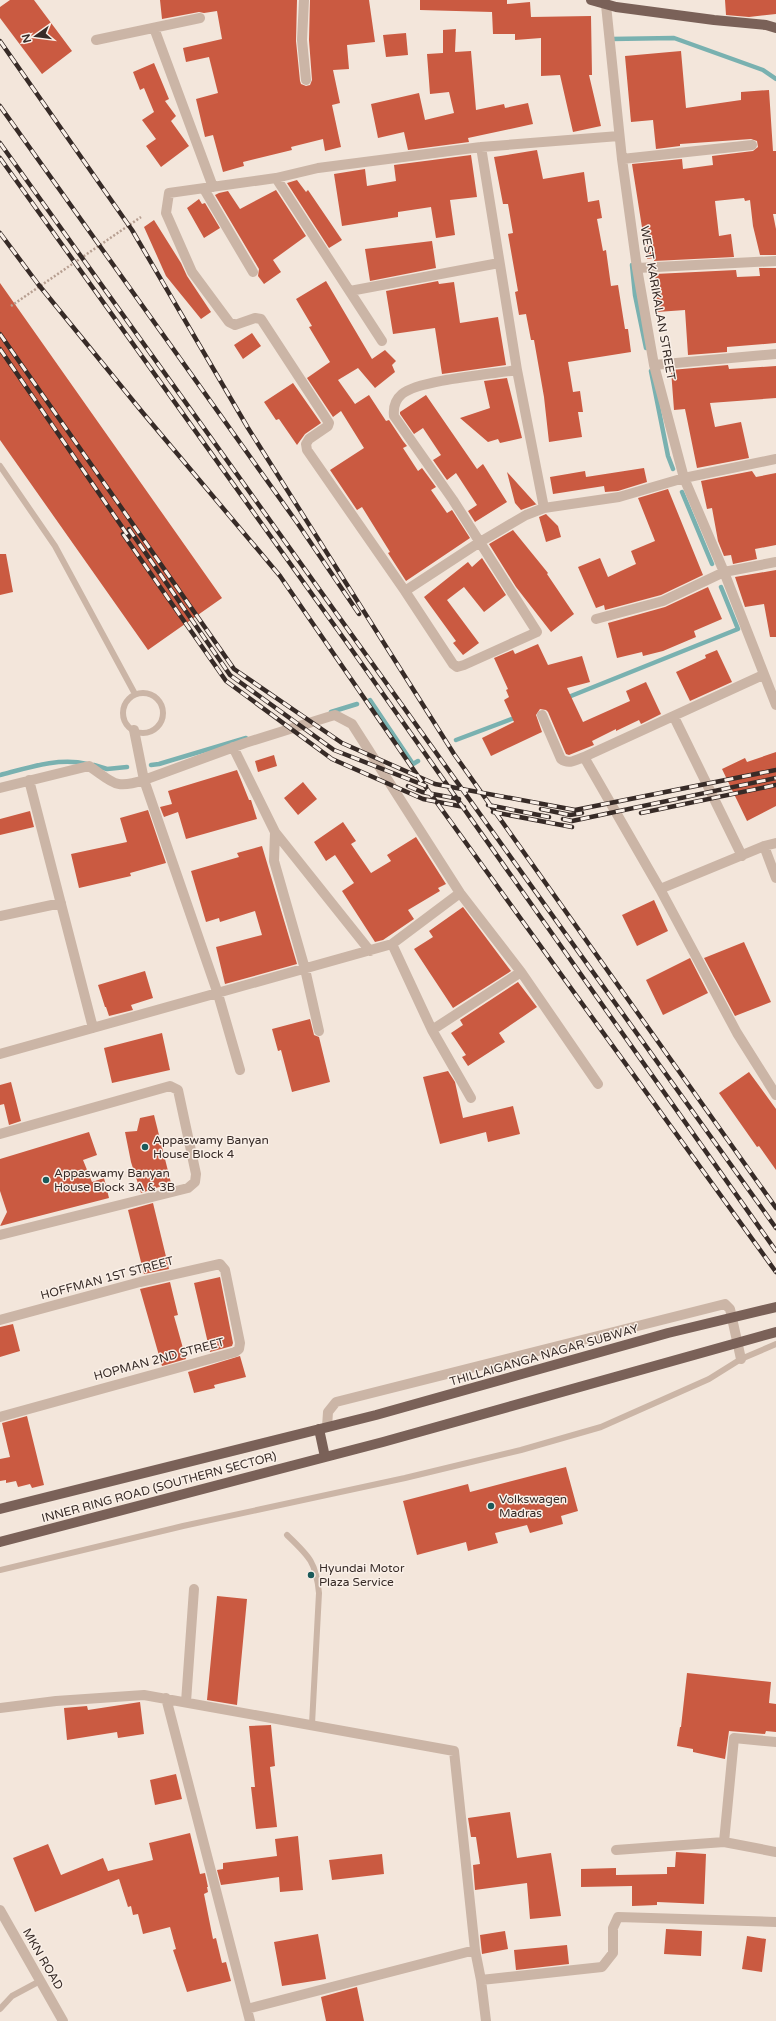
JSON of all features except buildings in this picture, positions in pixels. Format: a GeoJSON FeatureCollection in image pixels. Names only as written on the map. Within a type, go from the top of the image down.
{"type":"FeatureCollection","features":[{"type":"Feature","properties":{"kind":"main road"},"geometry":{"type":"LineString","coordinates":[[591,0],[714,20],[771,26],[776,21]]}},
{"type":"Feature","properties":{"kind":"main road","name":"THILLAIGANGA NAGAR SUBWAY"},"geometry":{"type":"LineString","coordinates":[[323,1428],[384,1413],[668,1333],[776,1306]]}},
{"type":"Feature","properties":{"kind":"main road"},"geometry":{"type":"LineString","coordinates":[[323,1428],[325,1457],[776,1332]]}},
{"type":"Feature","properties":{"kind":"main road","name":"INNER RING ROAD (SOUTHERN SECTOR)"},"geometry":{"type":"LineString","coordinates":[[0,1509],[323,1428]]}},
{"type":"Feature","properties":{"kind":"main road","name":"INNER RING ROAD (SOUTHERN SECTOR)"},"geometry":{"type":"LineString","coordinates":[[0,1542],[325,1457]]}},
{"type":"Feature","properties":{"kind":"street"},"geometry":{"type":"LineString","coordinates":[[304,0],[302,40],[306,80]]}},
{"type":"Feature","properties":{"kind":"street","name":"WEST KARIKALAN STREET"},"geometry":{"type":"LineString","coordinates":[[603,3],[637,268],[654,365],[684,478],[724,572],[776,705]]}},
{"type":"Feature","properties":{"kind":"street"},"geometry":{"type":"LineString","coordinates":[[96,40],[200,18]]}},
{"type":"Feature","properties":{"kind":"street"},"geometry":{"type":"LineString","coordinates":[[154,28],[209,188],[253,272]]}},
{"type":"Feature","properties":{"kind":"street"},"geometry":{"type":"LineString","coordinates":[[517,370],[432,383],[403,393],[395,401],[393,408],[394,416],[480,542],[537,632],[457,667],[453,664],[405,591],[307,450],[306,444],[309,439],[328,426],[329,423],[261,319],[255,318],[235,325],[229,322],[192,272],[166,214],[169,193],[276,178],[318,168],[482,147],[619,136]]}},
{"type":"Feature","properties":{"kind":"street"},"geometry":{"type":"LineString","coordinates":[[622,159],[752,145]]}},
{"type":"Feature","properties":{"kind":"street"},"geometry":{"type":"LineString","coordinates":[[482,147],[517,370],[544,508]]}},
{"type":"Feature","properties":{"kind":"street"},"geometry":{"type":"LineString","coordinates":[[276,178],[382,341]]}},
{"type":"Feature","properties":{"kind":"street"},"geometry":{"type":"LineString","coordinates":[[637,268],[776,261]]}},
{"type":"Feature","properties":{"kind":"street"},"geometry":{"type":"LineString","coordinates":[[350,291],[499,263]]}},
{"type":"Feature","properties":{"kind":"street"},"geometry":{"type":"LineString","coordinates":[[654,365],[776,354]]}},
{"type":"Feature","properties":{"kind":"street"},"geometry":{"type":"LineString","coordinates":[[405,591],[480,542],[526,515],[544,508],[619,497],[684,478],[776,459]]}},
{"type":"Feature","properties":{"kind":"street"},"geometry":{"type":"LineString","coordinates":[[596,619],[663,601],[724,572],[776,562]]}},
{"type":"Feature","properties":{"kind":"street"},"geometry":{"type":"LineString","coordinates":[[542,715],[561,759],[566,762],[571,762],[674,717],[764,675]]}},
{"type":"Feature","properties":{"kind":"street"},"geometry":{"type":"LineString","coordinates":[[0,788],[89,766],[114,784],[130,784],[233,747],[328,717],[336,715],[343,718],[352,724],[460,893],[521,972],[598,1084]]}},
{"type":"Feature","properties":{"kind":"street"},"geometry":{"type":"LineString","coordinates":[[674,717],[742,856]]}},
{"type":"Feature","properties":{"kind":"street"},"geometry":{"type":"LineString","coordinates":[[134,730],[144,780],[218,994],[240,1070]]}},
{"type":"Feature","properties":{"kind":"street"},"geometry":{"type":"LineString","coordinates":[[233,747],[275,832],[370,951]]}},
{"type":"Feature","properties":{"kind":"street"},"geometry":{"type":"LineString","coordinates":[[584,757],[660,889],[737,1033],[776,1095]]}},
{"type":"Feature","properties":{"kind":"street"},"geometry":{"type":"LineString","coordinates":[[29,780],[92,1028]]}},
{"type":"Feature","properties":{"kind":"street"},"geometry":{"type":"LineString","coordinates":[[275,832],[274,860],[305,969],[319,1031]]}},
{"type":"Feature","properties":{"kind":"street"},"geometry":{"type":"LineString","coordinates":[[660,889],[764,846],[776,844]]}},
{"type":"Feature","properties":{"kind":"street"},"geometry":{"type":"LineString","coordinates":[[764,846],[776,878]]}},
{"type":"Feature","properties":{"kind":"street"},"geometry":{"type":"LineString","coordinates":[[0,1054],[392,944],[460,893]]}},
{"type":"Feature","properties":{"kind":"street"},"geometry":{"type":"LineString","coordinates":[[0,916],[61,903]]}},
{"type":"Feature","properties":{"kind":"street"},"geometry":{"type":"LineString","coordinates":[[392,944],[432,1030],[471,1098]]}},
{"type":"Feature","properties":{"kind":"street"},"geometry":{"type":"LineString","coordinates":[[432,1030],[521,972]]}},
{"type":"Feature","properties":{"kind":"street"},"geometry":{"type":"LineString","coordinates":[[0,1134],[170,1086],[178,1090],[196,1174],[196,1182],[188,1188],[0,1235]]}},
{"type":"Feature","properties":{"kind":"street","name":"HOFFMAN 1ST STREET"},"geometry":{"type":"LineString","coordinates":[[0,1320],[140,1282],[220,1264]]}},
{"type":"Feature","properties":{"kind":"street","name":"HOPMAN 2ND STREET"},"geometry":{"type":"LineString","coordinates":[[0,1416],[235,1352],[239,1349],[240,1336],[225,1270],[220,1264]]}},
{"type":"Feature","properties":{"kind":"street"},"geometry":{"type":"LineString","coordinates":[[323,1428],[328,1412],[336,1402],[725,1304],[730,1309],[741,1357]]}},
{"type":"Feature","properties":{"kind":"street"},"geometry":{"type":"LineString","coordinates":[[186,1702],[194,1589]]}},
{"type":"Feature","properties":{"kind":"street"},"geometry":{"type":"LineString","coordinates":[[0,1708],[123,1695],[144,1695],[312,1724],[454,1751],[474,1950],[481,1980],[486,2021]]}},
{"type":"Feature","properties":{"kind":"street"},"geometry":{"type":"LineString","coordinates":[[166,1698],[250,2021]]}},
{"type":"Feature","properties":{"kind":"street"},"geometry":{"type":"LineString","coordinates":[[724,1842],[734,1738],[776,1742]]}},
{"type":"Feature","properties":{"kind":"street"},"geometry":{"type":"LineString","coordinates":[[616,1850],[724,1842],[776,1852]]}},
{"type":"Feature","properties":{"kind":"street","name":"MKN ROAD"},"geometry":{"type":"LineString","coordinates":[[0,1910],[63,2021]]}},
{"type":"Feature","properties":{"kind":"street"},"geometry":{"type":"LineString","coordinates":[[481,1980],[602,1967],[613,1952],[613,1928],[618,1917],[776,1922]]}},
{"type":"Feature","properties":{"kind":"street"},"geometry":{"type":"LineString","coordinates":[[247,2009],[474,1950]]}},
{"type":"Feature","properties":{"kind":"lane"},"geometry":{"type":"LineString","coordinates":[[0,466],[55,546],[135,694]]}},
{"type":"Feature","properties":{"kind":"lane"},"geometry":{"type":"LineString","coordinates":[[141,693],[153,695],[158,699],[163,710],[161,722],[157,727],[146,732],[134,730],[125,721],[124,708],[130,698],[135,694],[141,693]]}},
{"type":"Feature","properties":{"kind":"lane"},"geometry":{"type":"LineString","coordinates":[[0,1570],[183,1526],[405,1478],[521,1450],[601,1426],[709,1379],[741,1357],[776,1344]]}},
{"type":"Feature","properties":{"kind":"lane"},"geometry":{"type":"LineString","coordinates":[[287,1535],[307,1555],[315,1568],[318,1578],[319,1593],[312,1724]]}},
{"type":"Feature","properties":{"kind":"lane"},"geometry":{"type":"LineString","coordinates":[[0,2009],[12,1996],[40,1981]]}},
{"type":"Feature","properties":{"kind":"path"},"geometry":{"type":"LineString","coordinates":[[11,306],[141,217]]}},
{"type":"Feature","properties":{"kind":"waterway"},"geometry":{"type":"LineString","coordinates":[[611,39],[674,38],[763,70],[776,79]]}},
{"type":"Feature","properties":{"kind":"waterway"},"geometry":{"type":"LineString","coordinates":[[632,265],[635,295],[646,348]]}},
{"type":"Feature","properties":{"kind":"waterway"},"geometry":{"type":"LineString","coordinates":[[651,371],[668,456],[673,469]]}},
{"type":"Feature","properties":{"kind":"waterway"},"geometry":{"type":"LineString","coordinates":[[682,492],[712,564]]}},
{"type":"Feature","properties":{"kind":"waterway"},"geometry":{"type":"LineString","coordinates":[[566,698],[738,629],[721,587]]}},
{"type":"Feature","properties":{"kind":"waterway"},"geometry":{"type":"LineString","coordinates":[[370,700],[413,764],[418,761]]}},
{"type":"Feature","properties":{"kind":"waterway"},"geometry":{"type":"LineString","coordinates":[[331,712],[357,704]]}},
{"type":"Feature","properties":{"kind":"waterway"},"geometry":{"type":"LineString","coordinates":[[456,740],[517,717]]}},
{"type":"Feature","properties":{"kind":"waterway"},"geometry":{"type":"LineString","coordinates":[[151,765],[159,764],[246,738]]}},
{"type":"Feature","properties":{"kind":"waterway"},"geometry":{"type":"LineString","coordinates":[[0,775],[43,764],[65,762],[87,764]]}},
{"type":"Feature","properties":{"kind":"waterway"},"geometry":{"type":"LineString","coordinates":[[94,765],[107,769],[127,767]]}},
{"type":"Feature","properties":{"kind":"railway"},"geometry":{"type":"LineString","coordinates":[[0,41],[132,230],[248,428],[454,754],[776,1208]]}},
{"type":"Feature","properties":{"kind":"railway"},"geometry":{"type":"LineString","coordinates":[[0,106],[298,524],[359,614]]}},
{"type":"Feature","properties":{"kind":"railway"},"geometry":{"type":"LineString","coordinates":[[0,143],[776,1228]]}},
{"type":"Feature","properties":{"kind":"railway"},"geometry":{"type":"LineString","coordinates":[[0,158],[347,643],[776,1251]]}},
{"type":"Feature","properties":{"kind":"railway"},"geometry":{"type":"LineString","coordinates":[[0,233],[38,284],[143,413],[280,576],[422,782],[776,1272]]}},
{"type":"Feature","properties":{"kind":"railway"},"geometry":{"type":"LineString","coordinates":[[0,334],[234,669],[342,743],[435,784],[575,810],[776,770]]}},
{"type":"Feature","properties":{"kind":"railway"},"geometry":{"type":"LineString","coordinates":[[0,349],[129,537]]}},
{"type":"Feature","properties":{"kind":"railway"},"geometry":{"type":"LineString","coordinates":[[129,529],[230,675],[334,750],[426,786]]}},
{"type":"Feature","properties":{"kind":"railway"},"geometry":{"type":"LineString","coordinates":[[123,534],[226,681],[332,759],[423,799],[464,807]]}},
{"type":"Feature","properties":{"kind":"railway"},"geometry":{"type":"LineString","coordinates":[[563,819],[572,821],[776,778]]}},
{"type":"Feature","properties":{"kind":"railway"},"geometry":{"type":"LineString","coordinates":[[641,813],[776,785]]}},
{"type":"Feature","properties":{"kind":"railway"},"geometry":{"type":"LineString","coordinates":[[408,786],[422,792],[459,799]]}},
{"type":"Feature","properties":{"kind":"railway"},"geometry":{"type":"LineString","coordinates":[[488,805],[549,817]]}},
{"type":"Feature","properties":{"kind":"railway"},"geometry":{"type":"LineString","coordinates":[[541,809],[570,815],[582,813]]}},
{"type":"Feature","properties":{"kind":"railway"},"geometry":{"type":"LineString","coordinates":[[493,812],[572,827]]}},
{"type":"Feature","properties":{"kind":"place","name":"Appaswamy Banyan House Block 4"},"geometry":{"type":"Point","coordinates":[145,1147]}},
{"type":"Feature","properties":{"kind":"place","name":"Appaswamy Banyan House Block 3A & 3B"},"geometry":{"type":"Point","coordinates":[46,1180]}},
{"type":"Feature","properties":{"kind":"place","name":"Volkswagen Madras"},"geometry":{"type":"Point","coordinates":[491,1506]}},
{"type":"Feature","properties":{"kind":"place","name":"Hyundai Motor Plaza Service"},"geometry":{"type":"Point","coordinates":[311,1575]}}]}
